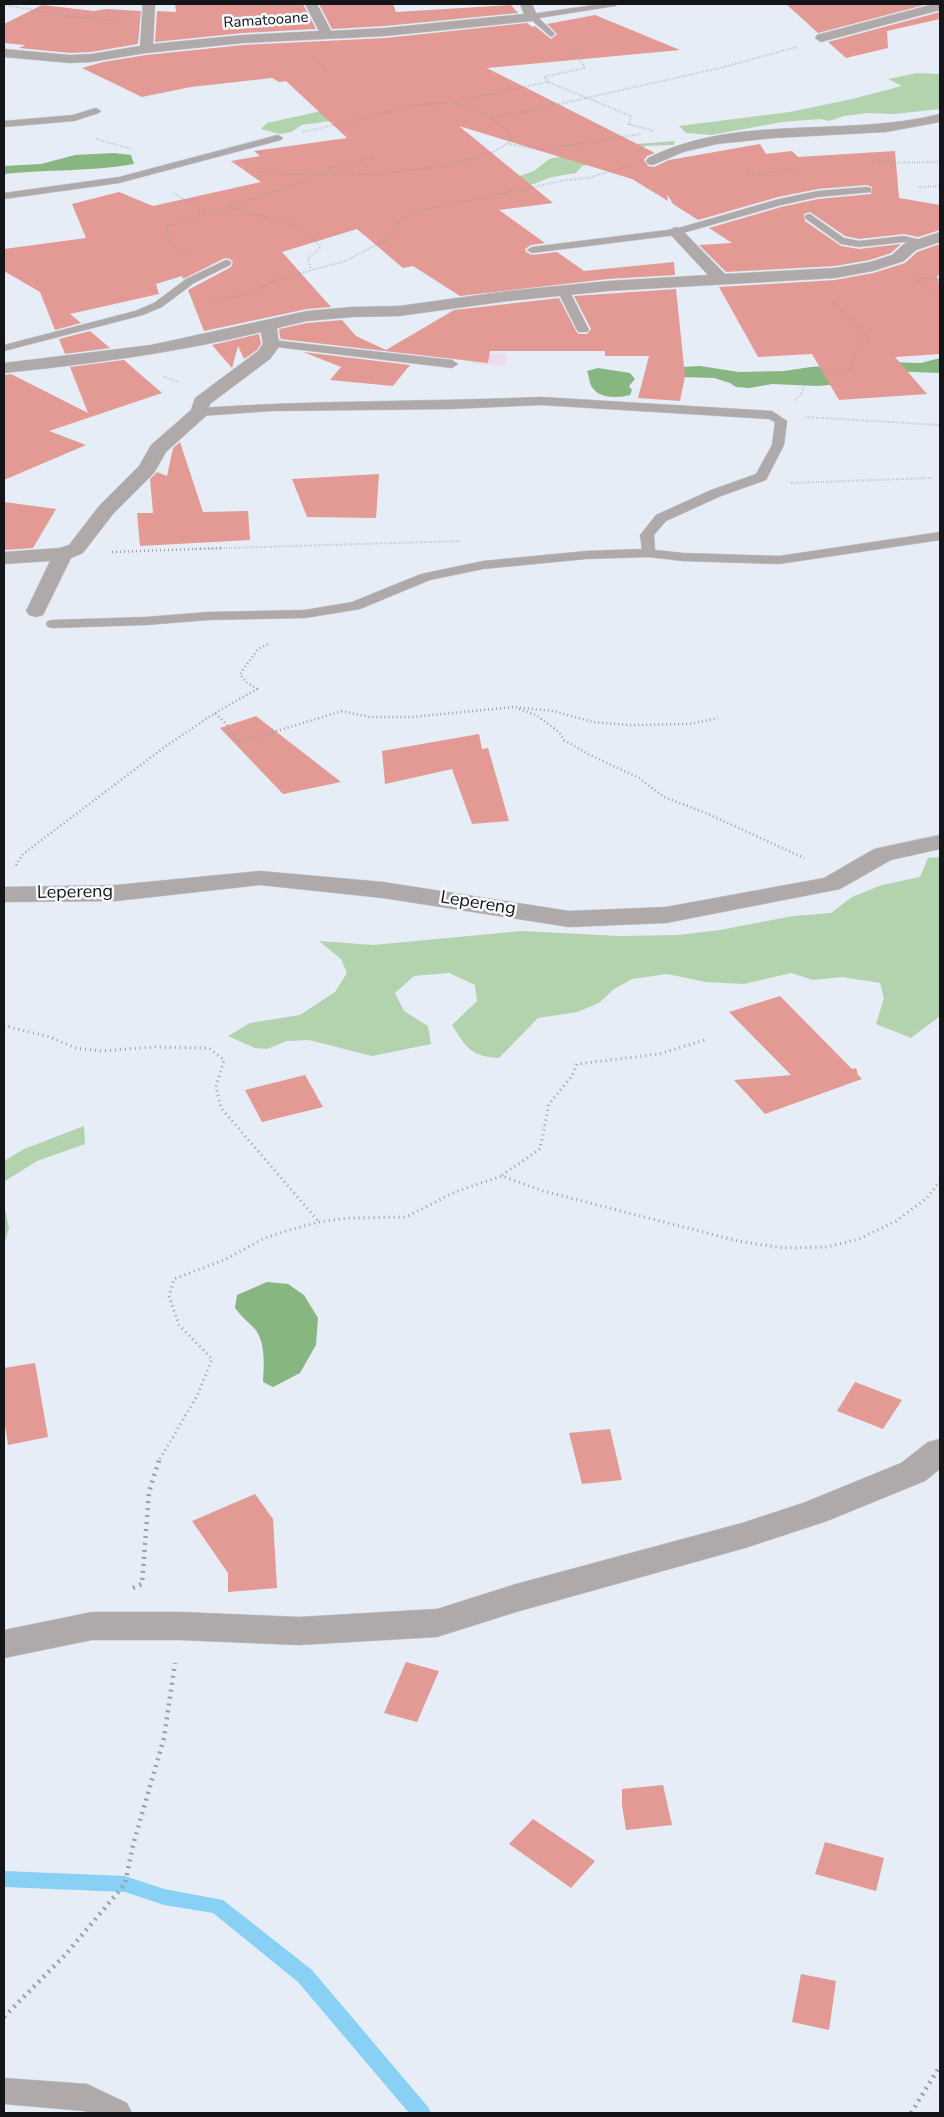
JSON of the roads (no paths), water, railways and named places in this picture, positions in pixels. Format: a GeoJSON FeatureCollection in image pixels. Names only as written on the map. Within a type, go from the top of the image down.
{"type":"FeatureCollection","features":[{"type":"Feature","properties":{"kind":"street"},"geometry":{"type":"LineString","coordinates":[[146,49],[146,24],[149,4]]}},
{"type":"Feature","properties":{"kind":"street"},"geometry":{"type":"LineString","coordinates":[[311,4],[326,33]]}},
{"type":"Feature","properties":{"kind":"street"},"geometry":{"type":"LineString","coordinates":[[526,4],[532,17]]}},
{"type":"Feature","properties":{"kind":"street"},"geometry":{"type":"LineString","coordinates":[[821,38],[940,6]]}},
{"type":"Feature","properties":{"kind":"street","name":"Ramatooane"},"geometry":{"type":"LineString","coordinates":[[4,53],[70,59],[91,58],[146,49],[243,39],[433,28],[532,17]]}},
{"type":"Feature","properties":{"kind":"street"},"geometry":{"type":"LineString","coordinates":[[654,160],[681,148],[732,138],[787,133],[869,131],[917,125],[940,118]]}},
{"type":"Feature","properties":{"kind":"street"},"geometry":{"type":"LineString","coordinates":[[676,232],[721,280]]}},
{"type":"Feature","properties":{"kind":"street"},"geometry":{"type":"LineString","coordinates":[[4,368],[90,359],[151,350],[307,316],[352,312],[400,311],[563,290],[835,273],[872,266],[898,258],[910,247],[940,237]]}},
{"type":"Feature","properties":{"kind":"street"},"geometry":{"type":"LineString","coordinates":[[36,611],[70,551],[106,510],[147,469],[158,449],[200,412],[201,402],[264,355],[272,344],[270,325]]}},
{"type":"Feature","properties":{"kind":"street"},"geometry":{"type":"LineString","coordinates":[[4,558],[70,551]]}},
{"type":"Feature","properties":{"kind":"street","name":"Lepereng"},"geometry":{"type":"LineString","coordinates":[[4,895],[116,893],[260,878],[383,890],[569,919],[666,915],[777,895],[835,882],[883,854],[940,842]]}},
{"type":"Feature","properties":{"kind":"street"},"geometry":{"type":"LineString","coordinates":[[4,1644],[92,1626],[180,1626],[299,1631],[437,1623],[516,1598],[745,1535],[815,1512],[913,1472],[940,1450]]}},
{"type":"Feature","properties":{"kind":"lane"},"geometry":{"type":"LineString","coordinates":[[532,17],[615,4]]}},
{"type":"Feature","properties":{"kind":"lane"},"geometry":{"type":"LineString","coordinates":[[532,17],[551,34]]}},
{"type":"Feature","properties":{"kind":"lane"},"geometry":{"type":"LineString","coordinates":[[4,124],[74,118],[96,111]]}},
{"type":"Feature","properties":{"kind":"lane"},"geometry":{"type":"LineString","coordinates":[[4,196],[119,180],[278,138]]}},
{"type":"Feature","properties":{"kind":"lane"},"geometry":{"type":"LineString","coordinates":[[532,250],[676,232],[808,196],[867,190]]}},
{"type":"Feature","properties":{"kind":"lane"},"geometry":{"type":"LineString","coordinates":[[810,217],[841,241],[859,244],[904,239],[921,244]]}},
{"type":"Feature","properties":{"kind":"lane"},"geometry":{"type":"LineString","coordinates":[[4,348],[139,313],[158,305],[190,281],[226,263]]}},
{"type":"Feature","properties":{"kind":"lane"},"geometry":{"type":"LineString","coordinates":[[563,290],[583,330]]}},
{"type":"Feature","properties":{"kind":"lane"},"geometry":{"type":"LineString","coordinates":[[272,344],[452,364]]}},
{"type":"Feature","properties":{"kind":"lane"},"geometry":{"type":"LineString","coordinates":[[200,412],[272,407],[450,405],[541,401],[772,415],[781,421],[778,446],[761,477],[716,493],[661,518],[646,535],[649,553]]}},
{"type":"Feature","properties":{"kind":"lane"},"geometry":{"type":"LineString","coordinates":[[53,624],[146,621],[208,616],[306,614],[355,606],[426,577],[483,565],[586,555],[649,553],[683,557],[778,560],[940,536]]}},
{"type":"Feature","properties":{"kind":"lane"},"geometry":{"type":"LineString","coordinates":[[4,2092],[87,2098],[117,2113]]}},
{"type":"Feature","properties":{"kind":"waterway"},"geometry":{"type":"LineString","coordinates":[[4,1879],[125,1884],[164,1897],[217,1906],[305,1976],[421,2113]]}}]}
